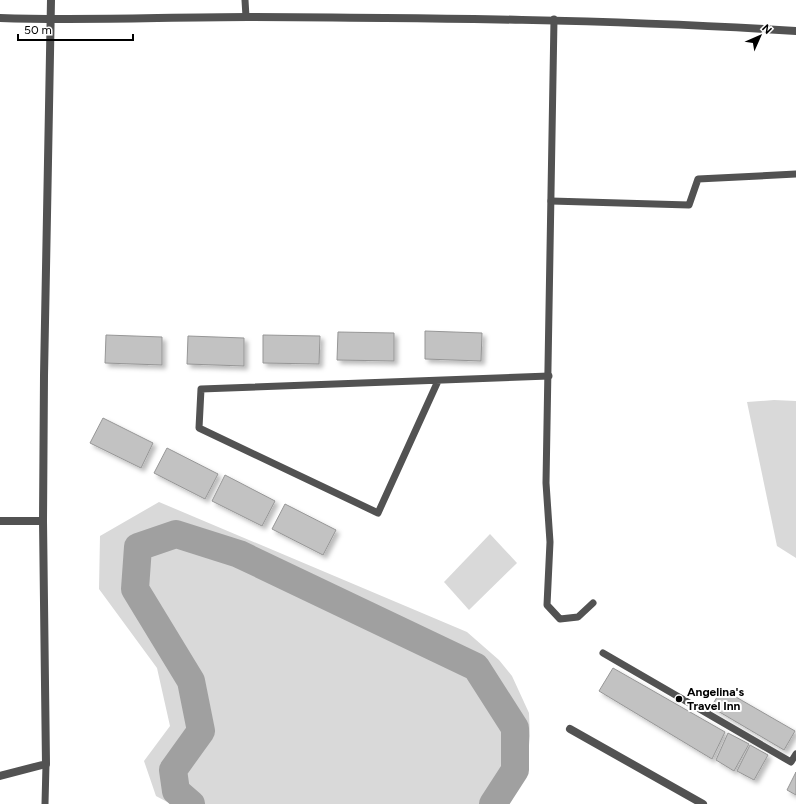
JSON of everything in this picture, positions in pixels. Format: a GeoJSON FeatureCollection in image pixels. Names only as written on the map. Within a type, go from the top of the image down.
{"type":"FeatureCollection","features":[{"type":"Feature","properties":{"kind":"street"},"geometry":{"type":"LineString","coordinates":[[0,776],[46,764],[43,521],[44,376],[51,0]]}},
{"type":"Feature","properties":{"kind":"street"},"geometry":{"type":"LineString","coordinates":[[0,18],[51,20],[246,17],[554,19],[682,24],[796,31]]}},
{"type":"Feature","properties":{"kind":"street"},"geometry":{"type":"LineString","coordinates":[[0,521],[43,521]]}},
{"type":"Feature","properties":{"kind":"street"},"geometry":{"type":"LineString","coordinates":[[570,729],[703,804]]}},
{"type":"Feature","properties":{"kind":"lane"},"geometry":{"type":"LineString","coordinates":[[245,0],[246,17]]}},
{"type":"Feature","properties":{"kind":"lane"},"geometry":{"type":"LineString","coordinates":[[554,19],[546,483],[550,542],[547,605],[560,620],[578,617],[593,603]]}},
{"type":"Feature","properties":{"kind":"lane"},"geometry":{"type":"LineString","coordinates":[[551,201],[689,205],[698,179],[796,174]]}},
{"type":"Feature","properties":{"kind":"lane"},"geometry":{"type":"LineString","coordinates":[[438,381],[378,513],[199,428],[201,389],[549,376]]}},
{"type":"Feature","properties":{"kind":"lane"},"geometry":{"type":"LineString","coordinates":[[603,653],[791,762],[796,754]]}},
{"type":"Feature","properties":{"kind":"lane"},"geometry":{"type":"LineString","coordinates":[[45,804],[46,764]]}},
{"type":"Feature","properties":{"kind":"shaded area"},"geometry":{"type":"Polygon","coordinates":[[[774,400],[796,401],[796,558],[777,546],[747,402],[774,400]]]}},
{"type":"Feature","properties":{"kind":"shaded area"},"geometry":{"type":"Polygon","coordinates":[[[159,502],[467,632],[499,660],[512,676],[529,713],[530,736],[526,773],[508,804],[171,804],[156,796],[144,761],[170,726],[157,668],[99,589],[100,536],[159,502]]]}},
{"type":"Feature","properties":{"kind":"shaded area"},"geometry":{"type":"Polygon","coordinates":[[[490,534],[517,563],[469,610],[444,582],[490,534]]]}},
{"type":"Feature","properties":{"kind":"building"},"geometry":{"type":"Polygon","coordinates":[[[425,331],[482,333],[481,361],[425,359],[425,331]]]}},
{"type":"Feature","properties":{"kind":"building"},"geometry":{"type":"Polygon","coordinates":[[[338,332],[394,333],[394,361],[337,360],[338,332]]]}},
{"type":"Feature","properties":{"kind":"building"},"geometry":{"type":"Polygon","coordinates":[[[106,335],[162,337],[162,365],[105,363],[106,335]]]}},
{"type":"Feature","properties":{"kind":"building"},"geometry":{"type":"Polygon","coordinates":[[[263,335],[320,336],[319,364],[263,363],[263,335]]]}},
{"type":"Feature","properties":{"kind":"building"},"geometry":{"type":"Polygon","coordinates":[[[188,336],[244,338],[244,366],[187,364],[188,336]]]}},
{"type":"Feature","properties":{"kind":"building"},"geometry":{"type":"Polygon","coordinates":[[[103,418],[153,443],[141,468],[90,443],[103,418]]]}},
{"type":"Feature","properties":{"kind":"building"},"geometry":{"type":"Polygon","coordinates":[[[167,448],[218,474],[205,499],[154,473],[167,448]]]}},
{"type":"Feature","properties":{"kind":"building"},"geometry":{"type":"Polygon","coordinates":[[[225,475],[275,501],[262,526],[212,501],[225,475]]]}},
{"type":"Feature","properties":{"kind":"building"},"geometry":{"type":"Polygon","coordinates":[[[285,504],[336,530],[323,555],[272,529],[285,504]]]}},
{"type":"Feature","properties":{"kind":"building"},"geometry":{"type":"Polygon","coordinates":[[[613,668],[725,732],[712,759],[599,691],[613,668]]]}},
{"type":"Feature","properties":{"kind":"building"},"geometry":{"type":"Polygon","coordinates":[[[722,689],[795,731],[784,750],[711,707],[722,689]]]}},
{"type":"Feature","properties":{"kind":"building"},"geometry":{"type":"Polygon","coordinates":[[[728,733],[749,744],[734,771],[716,760],[728,733]]]}},
{"type":"Feature","properties":{"kind":"building"},"geometry":{"type":"Polygon","coordinates":[[[750,745],[768,755],[754,780],[737,771],[750,745]]]}},
{"type":"Feature","properties":{"kind":"building"},"geometry":{"type":"Polygon","coordinates":[[[796,772],[796,795],[787,790],[796,772]]]}},
{"type":"Feature","properties":{"kind":"waterway"},"geometry":{"type":"LineString","coordinates":[[191,804],[176,791],[173,770],[201,731],[191,681],[135,589],[138,547],[176,534],[239,554],[476,667],[515,728],[515,770],[493,804]]}},
{"type":"Feature","properties":{"kind":"place","name":"Angelina's Travel Inn"},"geometry":{"type":"Point","coordinates":[679,699]}}]}
